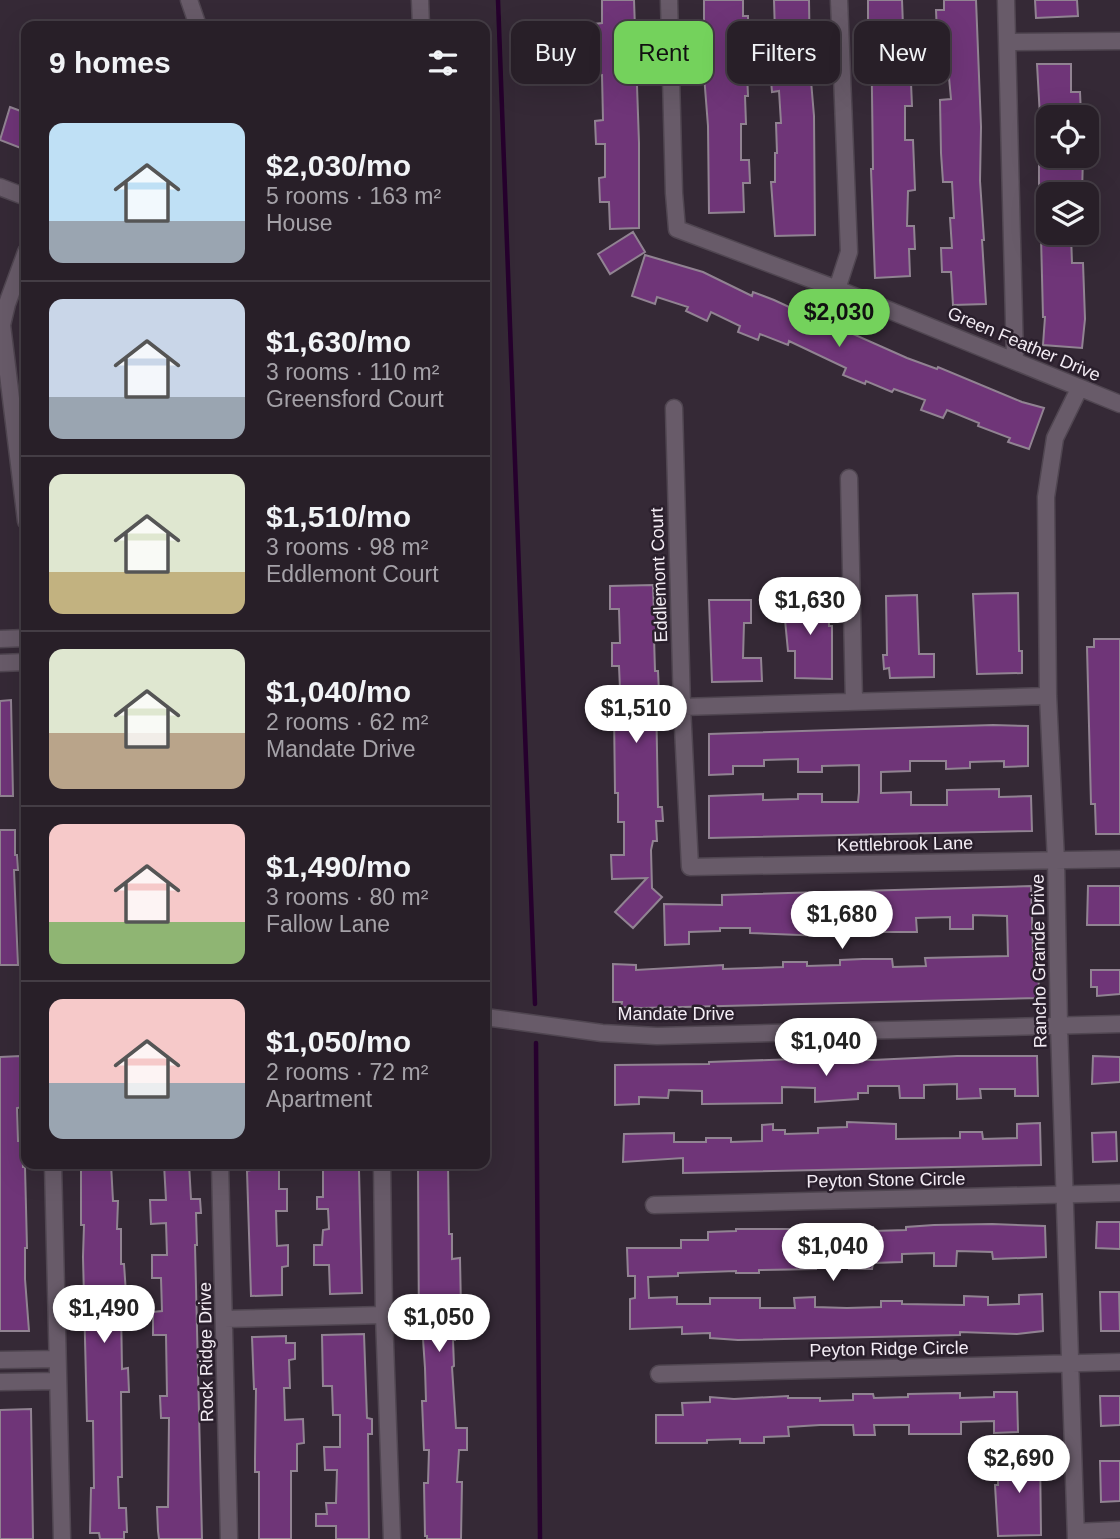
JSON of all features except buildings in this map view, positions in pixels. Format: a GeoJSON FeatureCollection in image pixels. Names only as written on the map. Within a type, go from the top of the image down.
{"type":"FeatureCollection","features":[{"type":"Feature","properties":{"kind":"street"},"geometry":{"type":"LineString","coordinates":[[189,0],[196,21]]}},
{"type":"Feature","properties":{"kind":"street"},"geometry":{"type":"LineString","coordinates":[[420,0],[421,21]]}},
{"type":"Feature","properties":{"kind":"street","name":"Green Feather Drive"},"geometry":{"type":"LineString","coordinates":[[669,0],[677,229],[837,289],[1120,404]]}},
{"type":"Feature","properties":{"kind":"street"},"geometry":{"type":"LineString","coordinates":[[837,289],[849,252],[839,0]]}},
{"type":"Feature","properties":{"kind":"street"},"geometry":{"type":"LineString","coordinates":[[1006,0],[1015,360]]}},
{"type":"Feature","properties":{"kind":"street"},"geometry":{"type":"LineString","coordinates":[[1007,42],[1120,41]]}},
{"type":"Feature","properties":{"kind":"street"},"geometry":{"type":"LineString","coordinates":[[0,187],[21,195]]}},
{"type":"Feature","properties":{"kind":"street"},"geometry":{"type":"LineString","coordinates":[[20,424],[2,325],[6,304],[21,266]]}},
{"type":"Feature","properties":{"kind":"street","name":"Rancho Grande Drive"},"geometry":{"type":"LineString","coordinates":[[1076,1535],[1056,861],[1048,696],[1046,497],[1055,438],[1079,388]]}},
{"type":"Feature","properties":{"kind":"street","name":"Eddlemont Court"},"geometry":{"type":"LineString","coordinates":[[674,408],[682,707],[690,867]]}},
{"type":"Feature","properties":{"kind":"street"},"geometry":{"type":"LineString","coordinates":[[849,478],[854,702]]}},
{"type":"Feature","properties":{"kind":"street"},"geometry":{"type":"LineString","coordinates":[[0,639],[21,638]]}},
{"type":"Feature","properties":{"kind":"street"},"geometry":{"type":"LineString","coordinates":[[0,663],[21,662]]}},
{"type":"Feature","properties":{"kind":"street"},"geometry":{"type":"LineString","coordinates":[[682,707],[1048,696]]}},
{"type":"Feature","properties":{"kind":"street","name":"Kettlebrook Lane"},"geometry":{"type":"LineString","coordinates":[[690,867],[1120,859]]}},
{"type":"Feature","properties":{"kind":"street","name":"Mandate Drive"},"geometry":{"type":"LineString","coordinates":[[490,1018],[639,1035],[1120,1024]]}},
{"type":"Feature","properties":{"kind":"street"},"geometry":{"type":"LineString","coordinates":[[53,1169],[62,1539]]}},
{"type":"Feature","properties":{"kind":"street","name":"Rock Ridge Drive"},"geometry":{"type":"LineString","coordinates":[[219,1169],[229,1539]]}},
{"type":"Feature","properties":{"kind":"street"},"geometry":{"type":"LineString","coordinates":[[382,1169],[392,1539]]}},
{"type":"Feature","properties":{"kind":"street","name":"Peyton Stone Circle"},"geometry":{"type":"LineString","coordinates":[[654,1205],[1120,1193]]}},
{"type":"Feature","properties":{"kind":"street"},"geometry":{"type":"LineString","coordinates":[[224,1319],[384,1315]]}},
{"type":"Feature","properties":{"kind":"street"},"geometry":{"type":"LineString","coordinates":[[0,1360],[57,1359]]}},
{"type":"Feature","properties":{"kind":"street","name":"Peyton Ridge Circle"},"geometry":{"type":"LineString","coordinates":[[659,1374],[1120,1362]]}},
{"type":"Feature","properties":{"kind":"street"},"geometry":{"type":"LineString","coordinates":[[0,1381],[57,1381]]}},
{"type":"Feature","properties":{"kind":"street"},"geometry":{"type":"LineString","coordinates":[[1076,1535],[1120,1531]]}},
{"type":"Feature","properties":{"kind":"waterway"},"geometry":{"type":"LineString","coordinates":[[498,0],[535,1004]]}},
{"type":"Feature","properties":{"kind":"waterway"},"geometry":{"type":"LineString","coordinates":[[536,1043],[540,1539]]}}]}
